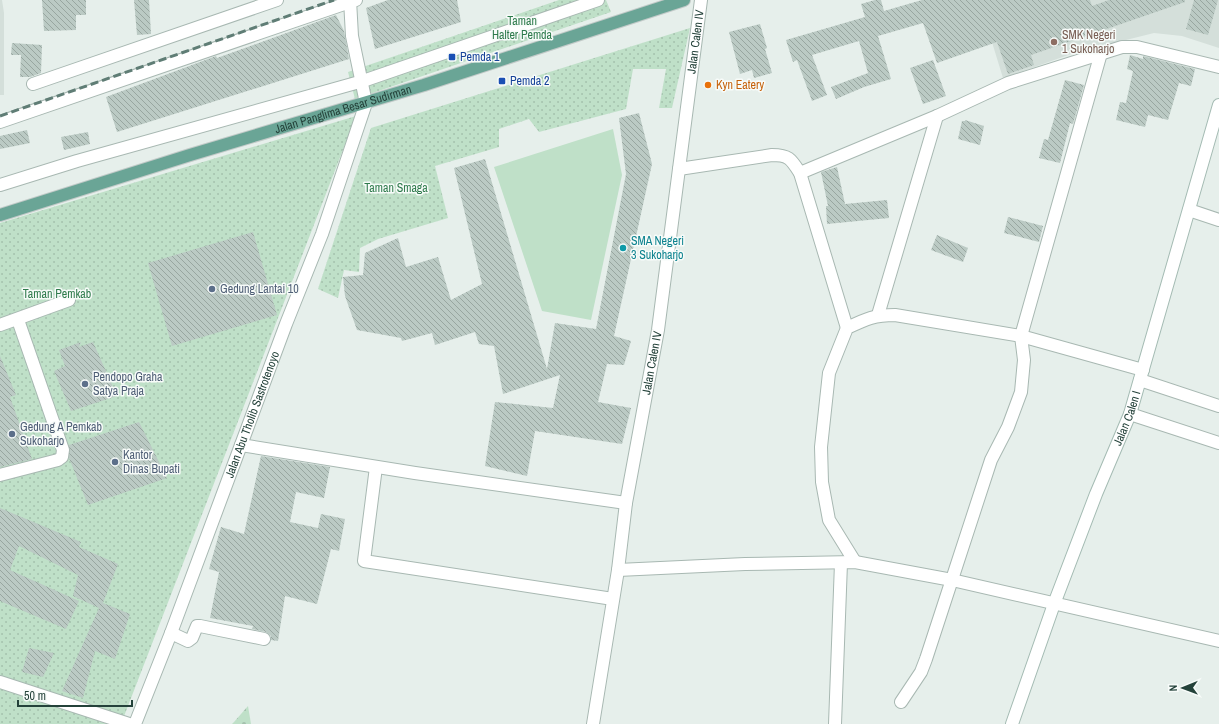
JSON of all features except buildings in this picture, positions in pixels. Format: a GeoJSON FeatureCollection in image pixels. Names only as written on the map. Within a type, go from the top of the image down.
{"type":"FeatureCollection","features":[{"type":"Feature","properties":{"kind":"main road","name":"Jalan Panglima Besar Sudirman"},"geometry":{"type":"LineString","coordinates":[[0,215],[190,155],[366,103],[684,0]]}},
{"type":"Feature","properties":{"kind":"street"},"geometry":{"type":"LineString","coordinates":[[33,84],[277,0]]}},
{"type":"Feature","properties":{"kind":"street"},"geometry":{"type":"LineString","coordinates":[[0,185],[77,161],[363,81],[598,0]]}},
{"type":"Feature","properties":{"kind":"street","name":"Jalan Calen IV"},"geometry":{"type":"LineString","coordinates":[[593,724],[618,570],[626,503],[658,330],[701,0]]}},
{"type":"Feature","properties":{"kind":"street"},"geometry":{"type":"LineString","coordinates":[[0,122],[353,1],[352,36],[363,81],[366,103]]}},
{"type":"Feature","properties":{"kind":"street"},"geometry":{"type":"LineString","coordinates":[[800,173],[937,116],[1008,83],[1122,47],[1137,47],[1219,68]]}},
{"type":"Feature","properties":{"kind":"street"},"geometry":{"type":"LineString","coordinates":[[901,702],[921,672],[991,460],[1008,427],[1021,392],[1024,360],[1021,336],[1101,53]]}},
{"type":"Feature","properties":{"kind":"street","name":"Jalan Abu Tholib Sastrotenoyo"},"geometry":{"type":"LineString","coordinates":[[135,724],[322,234],[366,103]]}},
{"type":"Feature","properties":{"kind":"street","name":"Jalan Calen I"},"geometry":{"type":"LineString","coordinates":[[1012,724],[1054,604],[1096,494],[1130,414],[1219,105]]}},
{"type":"Feature","properties":{"kind":"street"},"geometry":{"type":"LineString","coordinates":[[878,315],[937,116]]}},
{"type":"Feature","properties":{"kind":"street"},"geometry":{"type":"LineString","coordinates":[[679,169],[772,155],[783,155],[791,158],[800,173],[847,328],[829,373],[821,447],[822,482],[824,502],[829,520],[855,562]]}},
{"type":"Feature","properties":{"kind":"street"},"geometry":{"type":"LineString","coordinates":[[1189,210],[1219,220]]}},
{"type":"Feature","properties":{"kind":"street"},"geometry":{"type":"LineString","coordinates":[[0,326],[69,300]]}},
{"type":"Feature","properties":{"kind":"street"},"geometry":{"type":"LineString","coordinates":[[847,328],[870,317],[878,315],[895,315],[1021,336],[1142,375],[1219,406]]}},
{"type":"Feature","properties":{"kind":"street"},"geometry":{"type":"LineString","coordinates":[[0,475],[58,460],[62,457],[63,450],[18,320]]}},
{"type":"Feature","properties":{"kind":"street"},"geometry":{"type":"LineString","coordinates":[[1130,414],[1219,443]]}},
{"type":"Feature","properties":{"kind":"street"},"geometry":{"type":"LineString","coordinates":[[241,445],[376,467],[626,503]]}},
{"type":"Feature","properties":{"kind":"street"},"geometry":{"type":"LineString","coordinates":[[376,467],[364,561],[613,599]]}},
{"type":"Feature","properties":{"kind":"street"},"geometry":{"type":"LineString","coordinates":[[618,570],[745,564],[855,562],[952,580],[1219,642]]}},
{"type":"Feature","properties":{"kind":"street"},"geometry":{"type":"LineString","coordinates":[[835,724],[841,563]]}},
{"type":"Feature","properties":{"kind":"street"},"geometry":{"type":"LineString","coordinates":[[171,633],[188,640],[192,638],[197,626],[200,626],[264,639]]}},
{"type":"Feature","properties":{"kind":"street"},"geometry":{"type":"LineString","coordinates":[[0,682],[129,724]]}},
{"type":"Feature","properties":{"kind":"shaded area"},"geometry":{"type":"Polygon","coordinates":[[[0,0],[2,0],[4,13],[4,95],[0,95],[0,0]]]}},
{"type":"Feature","properties":{"kind":"shaded area","name":"SMK Negeri 1 Sukoharjo"},"geometry":{"type":"Polygon","coordinates":[[[979,0],[1219,0],[1219,48],[1182,36],[1154,33],[1074,53],[1003,78],[979,0]]]}},
{"type":"Feature","properties":{"kind":"green space","name":"Taman Halter Pemda"},"geometry":{"type":"Polygon","coordinates":[[[559,0],[606,0],[611,12],[355,99],[348,72],[559,0]]]}},
{"type":"Feature","properties":{"kind":"green space","name":"Taman Smaga"},"geometry":{"type":"Polygon","coordinates":[[[690,28],[672,108],[659,108],[666,69],[633,69],[626,109],[539,132],[529,119],[499,129],[499,147],[435,166],[448,218],[378,239],[360,248],[359,272],[344,270],[338,298],[318,289],[371,128],[690,28]]]}},
{"type":"Feature","properties":{"kind":"green space","name":"Taman Pemkab"},"geometry":{"type":"Polygon","coordinates":[[[356,116],[121,724],[0,724],[0,223],[356,116]]]}},
{"type":"Feature","properties":{"kind":"green space"},"geometry":{"type":"Polygon","coordinates":[[[613,129],[622,175],[591,320],[542,311],[494,167],[613,129]]]}},
{"type":"Feature","properties":{"kind":"green space"},"geometry":{"type":"Polygon","coordinates":[[[248,706],[251,724],[232,724],[234,722],[248,706]]]}},
{"type":"Feature","properties":{"kind":"railway"},"geometry":{"type":"LineString","coordinates":[[0,116],[334,0]]}},
{"type":"Feature","properties":{"kind":"place","name":"SMK Negeri 1 Sukoharjo"},"geometry":{"type":"Point","coordinates":[1054,42]}},
{"type":"Feature","properties":{"kind":"place","name":"Pemda 1"},"geometry":{"type":"Point","coordinates":[452,57]}},
{"type":"Feature","properties":{"kind":"place","name":"Pemda 2"},"geometry":{"type":"Point","coordinates":[502,81]}},
{"type":"Feature","properties":{"kind":"place","name":"Kyn Eatery"},"geometry":{"type":"Point","coordinates":[708,85]}},
{"type":"Feature","properties":{"kind":"place","name":"SMA Negeri 3 Sukoharjo"},"geometry":{"type":"Point","coordinates":[623,248]}},
{"type":"Feature","properties":{"kind":"place","name":"Gedung Lantai 10"},"geometry":{"type":"Point","coordinates":[212,289]}},
{"type":"Feature","properties":{"kind":"place","name":"Pendopo Graha Satya Praja"},"geometry":{"type":"Point","coordinates":[85,384]}},
{"type":"Feature","properties":{"kind":"place","name":"Gedung A Pemkab Sukoharjo"},"geometry":{"type":"Point","coordinates":[12,434]}},
{"type":"Feature","properties":{"kind":"place","name":"Kantor Dinas Bupati"},"geometry":{"type":"Point","coordinates":[115,462]}}]}
